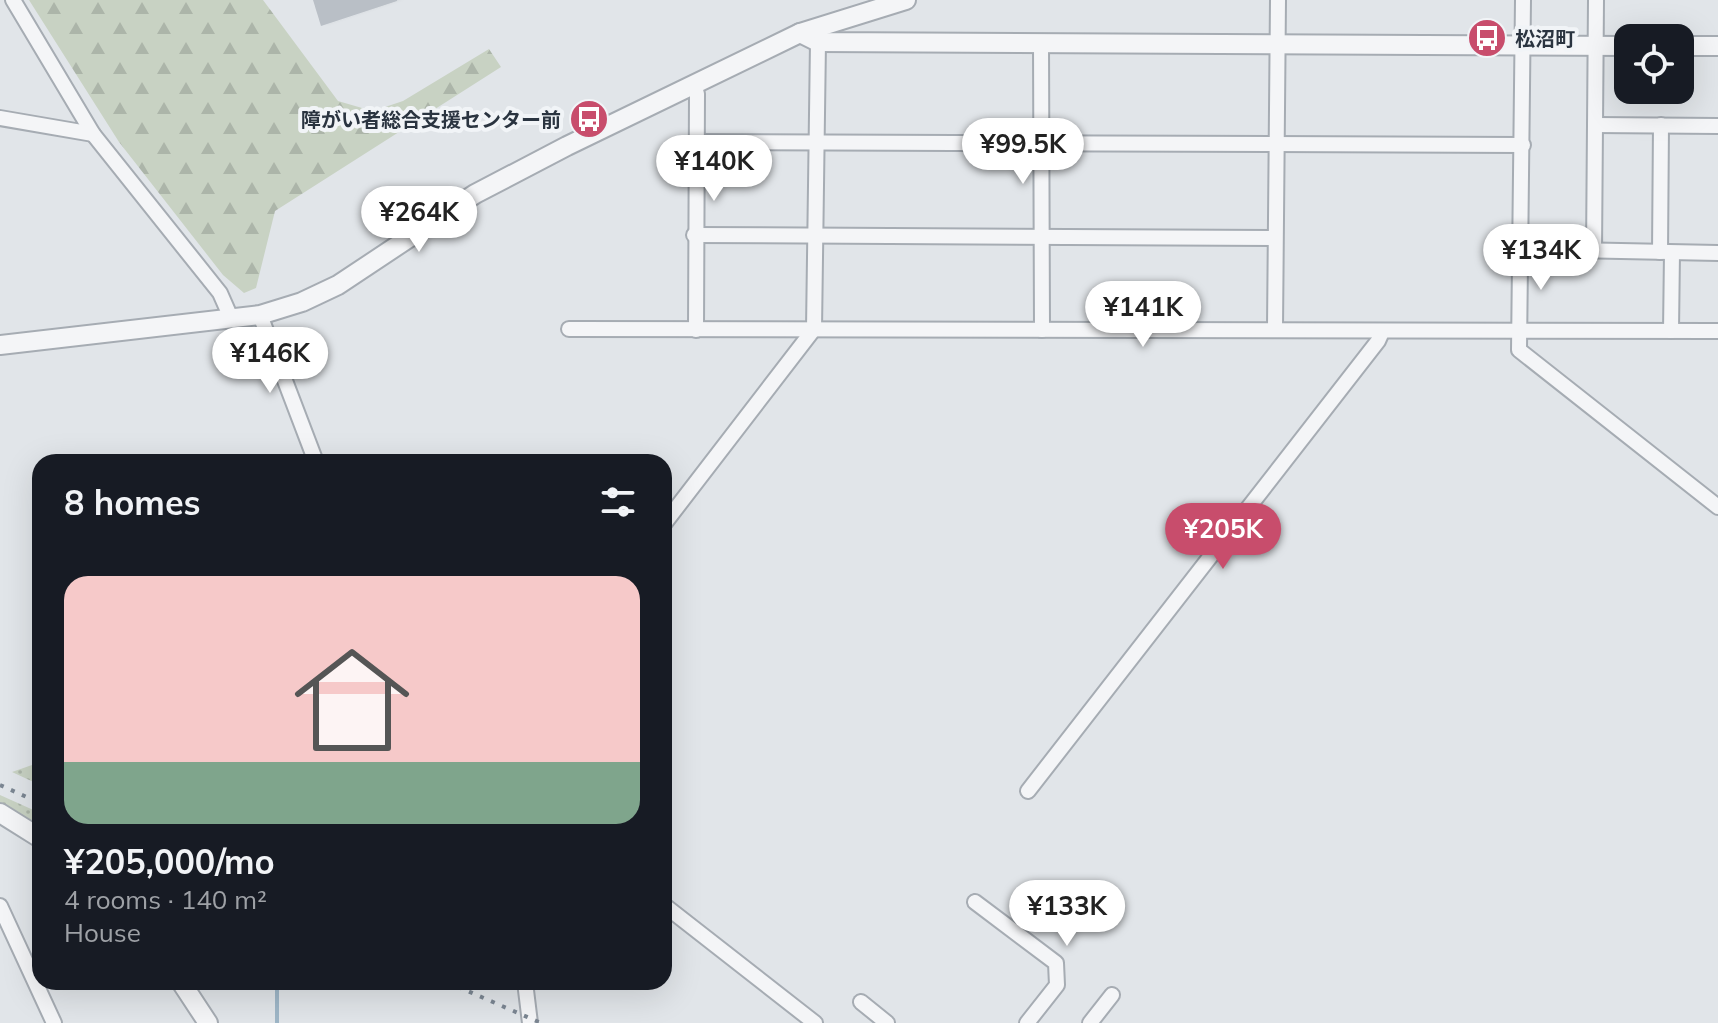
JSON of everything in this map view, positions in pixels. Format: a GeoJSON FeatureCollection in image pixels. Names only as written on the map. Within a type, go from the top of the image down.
{"type":"FeatureCollection","features":[{"type":"Feature","properties":{"kind":"street"},"geometry":{"type":"LineString","coordinates":[[13,0],[93,134],[220,293],[231,318]]}},
{"type":"Feature","properties":{"kind":"street"},"geometry":{"type":"LineString","coordinates":[[0,345],[260,315],[322,293],[475,194],[694,83],[800,33],[906,0]]}},
{"type":"Feature","properties":{"kind":"street"},"geometry":{"type":"LineString","coordinates":[[1275,328],[1278,0]]}},
{"type":"Feature","properties":{"kind":"street"},"geometry":{"type":"LineString","coordinates":[[1523,0],[1522,330],[1519,350],[1718,507]]}},
{"type":"Feature","properties":{"kind":"street"},"geometry":{"type":"LineString","coordinates":[[1594,251],[1596,0]]}},
{"type":"Feature","properties":{"kind":"street"},"geometry":{"type":"LineString","coordinates":[[800,33],[818,42],[1614,46]]}},
{"type":"Feature","properties":{"kind":"street"},"geometry":{"type":"LineString","coordinates":[[672,514],[814,329],[818,42]]}},
{"type":"Feature","properties":{"kind":"street"},"geometry":{"type":"LineString","coordinates":[[1041,43],[1042,330]]}},
{"type":"Feature","properties":{"kind":"street"},"geometry":{"type":"LineString","coordinates":[[1694,46],[1718,46]]}},
{"type":"Feature","properties":{"kind":"street"},"geometry":{"type":"LineString","coordinates":[[694,83],[697,142],[694,235],[696,330]]}},
{"type":"Feature","properties":{"kind":"street"},"geometry":{"type":"LineString","coordinates":[[0,118],[93,134]]}},
{"type":"Feature","properties":{"kind":"street"},"geometry":{"type":"LineString","coordinates":[[1595,125],[1718,126]]}},
{"type":"Feature","properties":{"kind":"street"},"geometry":{"type":"LineString","coordinates":[[1661,125],[1671,331]]}},
{"type":"Feature","properties":{"kind":"street"},"geometry":{"type":"LineString","coordinates":[[697,142],[1523,145]]}},
{"type":"Feature","properties":{"kind":"street"},"geometry":{"type":"LineString","coordinates":[[694,235],[1275,238]]}},
{"type":"Feature","properties":{"kind":"street"},"geometry":{"type":"LineString","coordinates":[[1522,249],[1718,253]]}},
{"type":"Feature","properties":{"kind":"street"},"geometry":{"type":"LineString","coordinates":[[260,315],[313,454]]}},
{"type":"Feature","properties":{"kind":"street"},"geometry":{"type":"LineString","coordinates":[[569,329],[1718,331]]}},
{"type":"Feature","properties":{"kind":"street"},"geometry":{"type":"LineString","coordinates":[[1028,791],[1382,332]]}},
{"type":"Feature","properties":{"kind":"street"},"geometry":{"type":"LineString","coordinates":[[0,813],[32,833]]}},
{"type":"Feature","properties":{"kind":"street"},"geometry":{"type":"LineString","coordinates":[[975,902],[1056,963],[1057,985],[1027,1023]]}},
{"type":"Feature","properties":{"kind":"street"},"geometry":{"type":"LineString","coordinates":[[0,906],[32,975]]}},
{"type":"Feature","properties":{"kind":"street"},"geometry":{"type":"LineString","coordinates":[[672,911],[815,1023]]}},
{"type":"Feature","properties":{"kind":"street"},"geometry":{"type":"LineString","coordinates":[[39,990],[54,1023]]}},
{"type":"Feature","properties":{"kind":"street"},"geometry":{"type":"LineString","coordinates":[[186,990],[208,1023]]}},
{"type":"Feature","properties":{"kind":"street"},"geometry":{"type":"LineString","coordinates":[[526,990],[530,1023]]}},
{"type":"Feature","properties":{"kind":"street"},"geometry":{"type":"LineString","coordinates":[[1090,1023],[1112,995]]}},
{"type":"Feature","properties":{"kind":"street"},"geometry":{"type":"LineString","coordinates":[[861,1002],[887,1023]]}},
{"type":"Feature","properties":{"kind":"green space"},"geometry":{"type":"Polygon","coordinates":[[[29,0],[263,0],[338,101],[362,108],[382,108],[403,101],[489,49],[501,67],[275,211],[256,288],[244,293],[223,275],[119,142],[29,0]]]}},
{"type":"Feature","properties":{"kind":"green space"},"geometry":{"type":"Polygon","coordinates":[[[32,765],[32,781],[12,772],[32,765]]]}},
{"type":"Feature","properties":{"kind":"green space"},"geometry":{"type":"Polygon","coordinates":[[[0,795],[32,809],[32,823],[0,802],[0,795]]]}},
{"type":"Feature","properties":{"kind":"building"},"geometry":{"type":"Polygon","coordinates":[[[313,0],[397,0],[397,1],[321,26],[313,0]]]}},
{"type":"Feature","properties":{"kind":"waterway"},"geometry":{"type":"LineString","coordinates":[[277,990],[277,1023]]}},
{"type":"Feature","properties":{"kind":"railway"},"geometry":{"type":"LineString","coordinates":[[0,785],[32,799]]}},
{"type":"Feature","properties":{"kind":"railway"},"geometry":{"type":"LineString","coordinates":[[465,990],[541,1023]]}},
{"type":"Feature","properties":{"kind":"place","name":"松沼町"},"geometry":{"type":"Point","coordinates":[1487,38]}},
{"type":"Feature","properties":{"kind":"place","name":"障がい者総合支援センター前"},"geometry":{"type":"Point","coordinates":[589,119]}}]}
